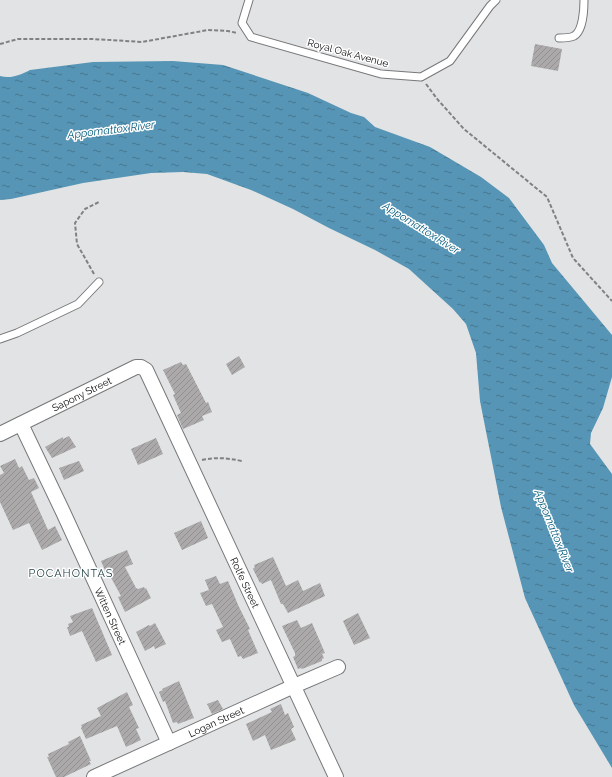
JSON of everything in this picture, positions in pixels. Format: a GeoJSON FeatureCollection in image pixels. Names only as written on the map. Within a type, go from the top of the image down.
{"type":"FeatureCollection","features":[{"type":"Feature","properties":{"kind":"street","name":"Sapony Street"},"geometry":{"type":"LineString","coordinates":[[0,434],[136,367],[141,367],[146,370],[154,388]]}},
{"type":"Feature","properties":{"kind":"street","name":"Rolfe Street"},"geometry":{"type":"LineString","coordinates":[[154,388],[336,777]]}},
{"type":"Feature","properties":{"kind":"street","name":"Witten Street"},"geometry":{"type":"LineString","coordinates":[[21,424],[169,743]]}},
{"type":"Feature","properties":{"kind":"street","name":"Logan Street"},"geometry":{"type":"LineString","coordinates":[[94,777],[338,667]]}},
{"type":"Feature","properties":{"kind":"lane"},"geometry":{"type":"LineString","coordinates":[[249,0],[242,23],[251,37]]}},
{"type":"Feature","properties":{"kind":"lane"},"geometry":{"type":"LineString","coordinates":[[421,77],[450,61],[496,0]]}},
{"type":"Feature","properties":{"kind":"lane"},"geometry":{"type":"LineString","coordinates":[[559,38],[575,36],[579,31],[582,20],[584,0]]}},
{"type":"Feature","properties":{"kind":"lane","name":"Royal Oak Avenue"},"geometry":{"type":"LineString","coordinates":[[251,37],[381,74],[421,77]]}},
{"type":"Feature","properties":{"kind":"lane"},"geometry":{"type":"LineString","coordinates":[[0,339],[17,333],[78,304],[99,282]]}},
{"type":"Feature","properties":{"kind":"path"},"geometry":{"type":"LineString","coordinates":[[0,44],[18,39],[92,39],[142,42],[208,30],[228,31],[251,37]]}},
{"type":"Feature","properties":{"kind":"path"},"geometry":{"type":"LineString","coordinates":[[421,77],[438,100],[464,129],[547,197],[573,258],[612,301]]}},
{"type":"Feature","properties":{"kind":"path"},"geometry":{"type":"LineString","coordinates":[[99,202],[85,209],[75,223],[77,244],[99,282]]}},
{"type":"Feature","properties":{"kind":"path"},"geometry":{"type":"LineString","coordinates":[[189,463],[215,458],[231,458],[242,461]]}},
{"type":"Feature","properties":{"kind":"water","name":"Appomattox River"},"geometry":{"type":"Polygon","coordinates":[[[173,61],[223,65],[308,93],[351,113],[364,117],[375,127],[430,147],[481,177],[509,198],[544,245],[552,263],[612,335],[612,377],[603,408],[591,433],[590,444],[612,474],[612,768],[574,705],[525,598],[501,507],[480,401],[476,353],[466,324],[453,309],[409,269],[375,250],[251,190],[207,174],[183,172],[151,173],[83,183],[11,199],[0,200],[0,76],[12,77],[30,70],[93,62],[173,61]]]}},
{"type":"Feature","properties":{"kind":"building"},"geometry":{"type":"Polygon","coordinates":[[[535,44],[562,49],[558,71],[531,66],[535,44]]]}},
{"type":"Feature","properties":{"kind":"building"},"geometry":{"type":"Polygon","coordinates":[[[239,356],[245,367],[232,375],[226,364],[239,356]]]}},
{"type":"Feature","properties":{"kind":"building"},"geometry":{"type":"Polygon","coordinates":[[[181,362],[183,365],[186,364],[206,403],[208,402],[212,412],[202,416],[204,420],[183,429],[177,415],[181,413],[173,395],[175,394],[163,370],[181,362]]]}},
{"type":"Feature","properties":{"kind":"building"},"geometry":{"type":"Polygon","coordinates":[[[69,436],[76,447],[52,458],[45,447],[63,437],[63,439],[69,436]]]}},
{"type":"Feature","properties":{"kind":"building"},"geometry":{"type":"Polygon","coordinates":[[[156,438],[163,454],[138,465],[131,449],[156,438]]]}},
{"type":"Feature","properties":{"kind":"building"},"geometry":{"type":"Polygon","coordinates":[[[15,459],[19,468],[22,466],[29,480],[34,478],[39,488],[31,492],[48,530],[55,526],[62,540],[42,550],[29,523],[13,530],[0,502],[0,475],[4,473],[0,466],[15,459]]]}},
{"type":"Feature","properties":{"kind":"building"},"geometry":{"type":"Polygon","coordinates":[[[79,461],[84,471],[64,480],[59,468],[79,461]]]}},
{"type":"Feature","properties":{"kind":"building"},"geometry":{"type":"Polygon","coordinates":[[[201,521],[208,538],[182,550],[174,533],[201,521]]]}},
{"type":"Feature","properties":{"kind":"building"},"geometry":{"type":"Polygon","coordinates":[[[127,550],[133,564],[125,567],[136,588],[146,588],[151,598],[125,612],[118,597],[121,596],[109,574],[107,575],[101,561],[127,550]]]}},
{"type":"Feature","properties":{"kind":"building"},"geometry":{"type":"Polygon","coordinates":[[[273,557],[286,586],[298,580],[303,591],[320,583],[325,596],[288,613],[283,604],[281,604],[271,580],[262,584],[261,582],[260,583],[253,569],[255,567],[254,565],[273,557]]]}},
{"type":"Feature","properties":{"kind":"building"},"geometry":{"type":"Polygon","coordinates":[[[216,576],[220,584],[228,581],[250,629],[248,630],[258,653],[243,659],[241,656],[238,657],[230,639],[222,642],[216,630],[223,627],[212,604],[206,606],[200,593],[209,590],[205,580],[216,576]]]}},
{"type":"Feature","properties":{"kind":"building"},"geometry":{"type":"Polygon","coordinates":[[[92,608],[112,655],[96,662],[82,631],[70,636],[67,627],[69,627],[68,624],[73,622],[70,616],[92,608]]]}},
{"type":"Feature","properties":{"kind":"building"},"geometry":{"type":"Polygon","coordinates":[[[358,613],[370,638],[354,645],[343,621],[358,613]]]}},
{"type":"Feature","properties":{"kind":"building"},"geometry":{"type":"Polygon","coordinates":[[[297,620],[301,628],[312,623],[325,653],[322,654],[324,658],[322,661],[302,669],[298,669],[293,657],[295,656],[295,653],[282,626],[297,620]]]}},
{"type":"Feature","properties":{"kind":"building"},"geometry":{"type":"Polygon","coordinates":[[[155,623],[166,644],[155,649],[154,646],[145,651],[136,632],[155,623]]]}},
{"type":"Feature","properties":{"kind":"building"},"geometry":{"type":"Polygon","coordinates":[[[179,681],[194,718],[178,724],[177,722],[173,723],[165,701],[163,702],[159,692],[179,681]]]}},
{"type":"Feature","properties":{"kind":"building"},"geometry":{"type":"Polygon","coordinates":[[[127,692],[133,705],[129,707],[139,728],[136,729],[141,740],[126,747],[117,726],[86,739],[81,725],[101,716],[97,708],[127,692]]]}},
{"type":"Feature","properties":{"kind":"building"},"geometry":{"type":"Polygon","coordinates":[[[218,700],[223,709],[212,714],[207,704],[218,700]]]}},
{"type":"Feature","properties":{"kind":"building"},"geometry":{"type":"Polygon","coordinates":[[[281,704],[285,715],[288,713],[294,727],[291,729],[296,740],[271,750],[265,735],[253,741],[246,724],[272,712],[270,709],[281,704]]]}},
{"type":"Feature","properties":{"kind":"building"},"geometry":{"type":"Polygon","coordinates":[[[80,736],[91,764],[64,777],[56,777],[47,757],[49,757],[48,754],[69,744],[68,742],[80,736]]]}},
{"type":"Feature","properties":{"kind":"district","name":"POCAHONTAS"},"geometry":{"type":"Point","coordinates":[71,573]}}]}
